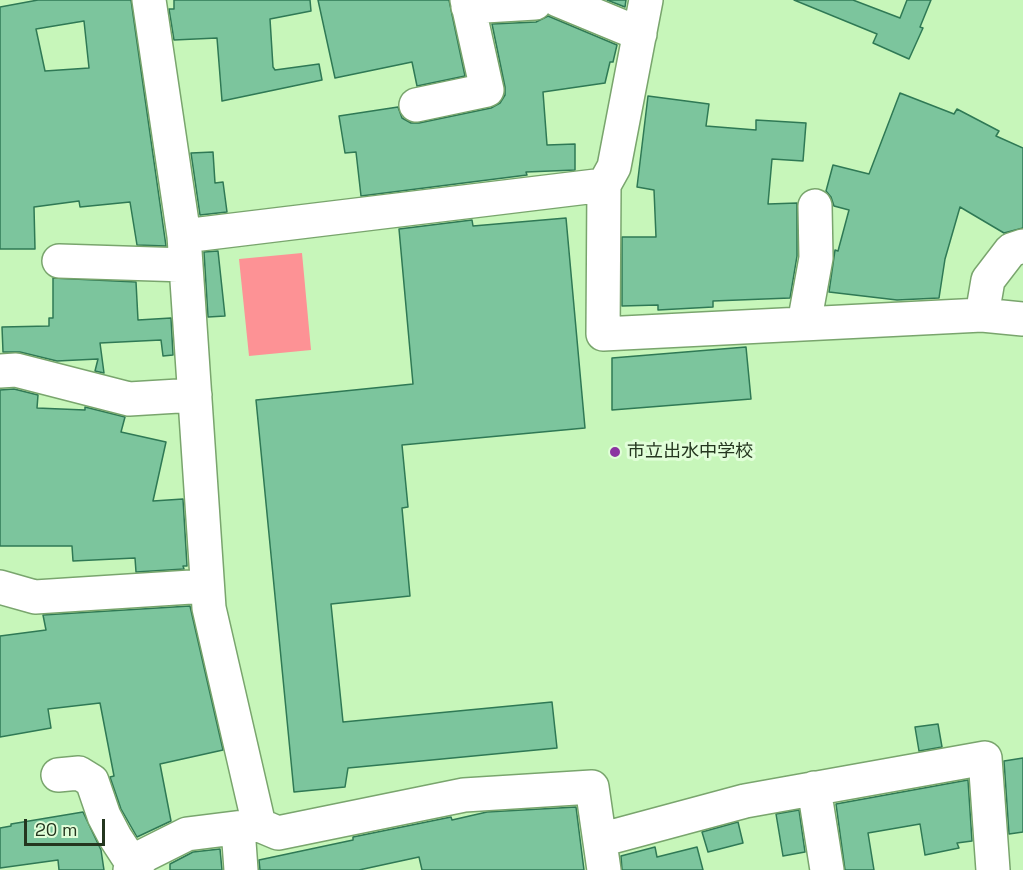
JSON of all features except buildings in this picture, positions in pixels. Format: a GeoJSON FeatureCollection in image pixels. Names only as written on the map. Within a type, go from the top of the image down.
{"type":"FeatureCollection","features":[{"type":"Feature","properties":{"kind":"street"},"geometry":{"type":"LineString","coordinates":[[149,0],[185,250],[209,608],[248,826],[241,870]]}},
{"type":"Feature","properties":{"kind":"street"},"geometry":{"type":"LineString","coordinates":[[416,105],[487,90],[468,3],[535,3],[537,0]]}},
{"type":"Feature","properties":{"kind":"street"},"geometry":{"type":"LineString","coordinates":[[558,0],[640,34]]}},
{"type":"Feature","properties":{"kind":"street"},"geometry":{"type":"LineString","coordinates":[[646,0],[614,166],[604,185],[603,334],[982,315],[1023,319]]}},
{"type":"Feature","properties":{"kind":"street"},"geometry":{"type":"LineString","coordinates":[[58,261],[185,250],[604,185]]}},
{"type":"Feature","properties":{"kind":"street"},"geometry":{"type":"LineString","coordinates":[[804,324],[816,258],[815,206]]}},
{"type":"Feature","properties":{"kind":"street"},"geometry":{"type":"LineString","coordinates":[[982,315],[988,280],[1011,250],[1023,246]]}},
{"type":"Feature","properties":{"kind":"street"},"geometry":{"type":"LineString","coordinates":[[0,371],[16,370],[129,399],[195,395]]}},
{"type":"Feature","properties":{"kind":"street"},"geometry":{"type":"LineString","coordinates":[[0,587],[35,597],[207,586]]}},
{"type":"Feature","properties":{"kind":"street"},"geometry":{"type":"LineString","coordinates":[[58,774],[79,773],[92,781],[104,816],[132,868],[146,855],[187,834],[248,826],[278,833],[464,795],[592,788],[602,855],[745,801],[985,758],[993,870]]}},
{"type":"Feature","properties":{"kind":"street"},"geometry":{"type":"LineString","coordinates":[[814,788],[827,870]]}},
{"type":"Feature","properties":{"kind":"shaded area"},"geometry":{"type":"Polygon","coordinates":[[[302,253],[311,350],[249,356],[239,259],[302,253]]]}},
{"type":"Feature","properties":{"kind":"place","name":"市立出水中学校"},"geometry":{"type":"Point","coordinates":[615,452]}}]}
